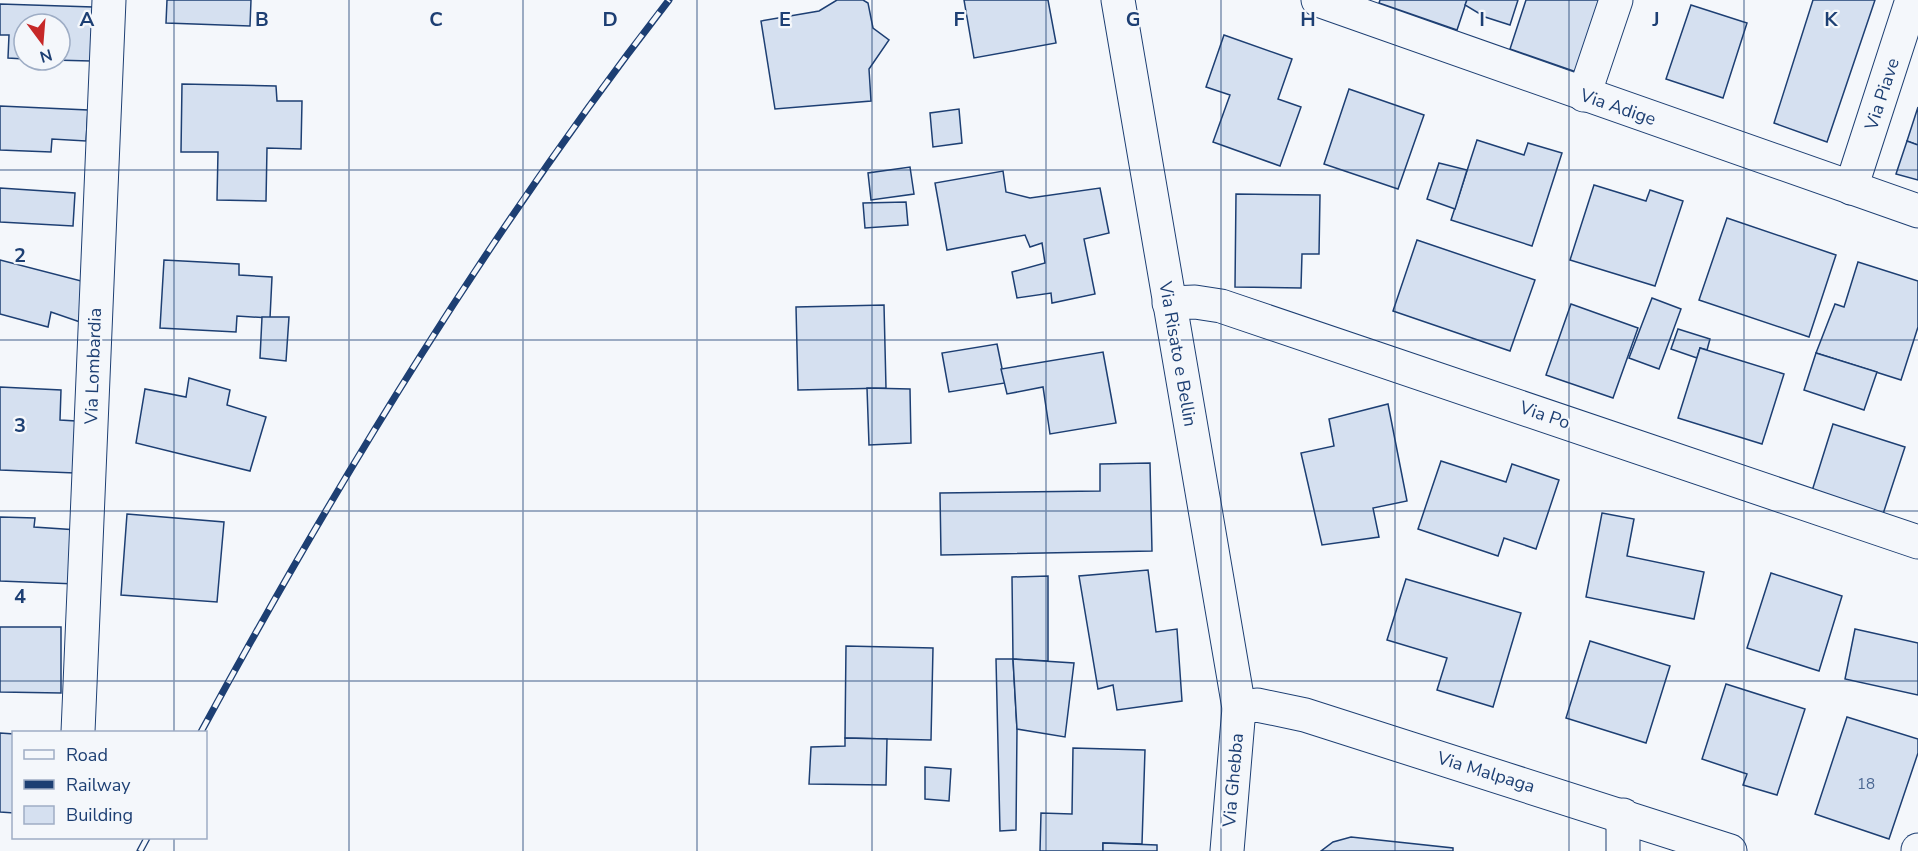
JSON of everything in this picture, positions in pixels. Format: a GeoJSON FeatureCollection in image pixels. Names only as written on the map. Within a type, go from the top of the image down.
{"type":"FeatureCollection","features":[{"type":"Feature","properties":{"kind":"street","name":"Via Lombardia"},"geometry":{"type":"LineString","coordinates":[[78,731],[109,0]]}},
{"type":"Feature","properties":{"kind":"street","name":"Via Risato e Bellin"},"geometry":{"type":"LineString","coordinates":[[1118,0],[1239,708]]}},
{"type":"Feature","properties":{"kind":"street","name":"Via Adige"},"geometry":{"type":"LineString","coordinates":[[1318,0],[1918,211]]}},
{"type":"Feature","properties":{"kind":"street"},"geometry":{"type":"LineString","coordinates":[[1584,95],[1616,0]]}},
{"type":"Feature","properties":{"kind":"street","name":"Via Piave"},"geometry":{"type":"LineString","coordinates":[[1851,188],[1912,0]]}},
{"type":"Feature","properties":{"kind":"street","name":"Via Po"},"geometry":{"type":"LineString","coordinates":[[1169,303],[1196,302],[1221,306],[1918,542]]}},
{"type":"Feature","properties":{"kind":"street","name":"Via Malpaga"},"geometry":{"type":"LineString","coordinates":[[1239,708],[1257,705],[1305,715],[1730,851]]}},
{"type":"Feature","properties":{"kind":"street","name":"Via Ghebba"},"geometry":{"type":"LineString","coordinates":[[1227,851],[1239,708]]}},
{"type":"Feature","properties":{"kind":"street"},"geometry":{"type":"LineString","coordinates":[[1623,815],[1623,851]]}},
{"type":"Feature","properties":{"kind":"building"},"geometry":{"type":"Polygon","coordinates":[[[167,0],[251,0],[250,26],[166,23],[167,0]]]}},
{"type":"Feature","properties":{"kind":"building"},"geometry":{"type":"Polygon","coordinates":[[[837,0],[863,0],[868,3],[873,28],[889,40],[869,69],[871,101],[775,109],[761,21],[819,11],[837,0]]]}},
{"type":"Feature","properties":{"kind":"building"},"geometry":{"type":"Polygon","coordinates":[[[964,0],[1048,0],[1056,43],[974,58],[964,0]]]}},
{"type":"Feature","properties":{"kind":"building"},"geometry":{"type":"Polygon","coordinates":[[[1380,0],[1467,0],[1457,30],[1379,3],[1380,0]]]}},
{"type":"Feature","properties":{"kind":"building"},"geometry":{"type":"Polygon","coordinates":[[[1467,0],[1518,0],[1510,25],[1485,17],[1465,5],[1467,0]]]}},
{"type":"Feature","properties":{"kind":"building"},"geometry":{"type":"Polygon","coordinates":[[[1526,0],[1601,0],[1585,75],[1510,49],[1526,0]]]}},
{"type":"Feature","properties":{"kind":"building"},"geometry":{"type":"Polygon","coordinates":[[[1813,0],[1875,0],[1827,142],[1774,123],[1813,0]]]}},
{"type":"Feature","properties":{"kind":"building"},"geometry":{"type":"Polygon","coordinates":[[[0,4],[93,7],[91,61],[72,61],[72,12],[12,12],[12,58],[8,58],[9,35],[0,35],[0,4]]]}},
{"type":"Feature","properties":{"kind":"building"},"geometry":{"type":"Polygon","coordinates":[[[1691,5],[1747,23],[1723,98],[1666,79],[1691,5]]]}},
{"type":"Feature","properties":{"kind":"building"},"geometry":{"type":"Polygon","coordinates":[[[1224,35],[1292,59],[1278,99],[1301,107],[1280,166],[1213,142],[1230,95],[1206,87],[1224,35]]]}},
{"type":"Feature","properties":{"kind":"building"},"geometry":{"type":"Polygon","coordinates":[[[182,84],[276,86],[277,101],[302,101],[301,149],[267,148],[266,201],[217,200],[218,152],[181,152],[182,84]]]}},
{"type":"Feature","properties":{"kind":"building"},"geometry":{"type":"Polygon","coordinates":[[[1349,89],[1424,115],[1398,189],[1324,164],[1349,89]]]}},
{"type":"Feature","properties":{"kind":"building"},"geometry":{"type":"Polygon","coordinates":[[[0,106],[88,110],[86,141],[52,139],[51,152],[0,150],[0,106]]]}},
{"type":"Feature","properties":{"kind":"building"},"geometry":{"type":"Polygon","coordinates":[[[1918,107],[1918,145],[1907,141],[1918,107]]]}},
{"type":"Feature","properties":{"kind":"building"},"geometry":{"type":"Polygon","coordinates":[[[959,109],[962,143],[933,147],[930,113],[959,109]]]}},
{"type":"Feature","properties":{"kind":"building"},"geometry":{"type":"Polygon","coordinates":[[[1477,140],[1524,155],[1528,143],[1562,153],[1532,246],[1451,220],[1477,140]]]}},
{"type":"Feature","properties":{"kind":"building"},"geometry":{"type":"Polygon","coordinates":[[[1907,141],[1918,145],[1918,180],[1896,174],[1907,141]]]}},
{"type":"Feature","properties":{"kind":"building"},"geometry":{"type":"Polygon","coordinates":[[[1439,163],[1467,170],[1455,209],[1427,199],[1439,163]]]}},
{"type":"Feature","properties":{"kind":"building"},"geometry":{"type":"Polygon","coordinates":[[[910,167],[914,194],[871,200],[868,173],[910,167]]]}},
{"type":"Feature","properties":{"kind":"building"},"geometry":{"type":"Polygon","coordinates":[[[1003,171],[1006,192],[1030,198],[1100,188],[1109,233],[1084,239],[1095,294],[1052,303],[1051,293],[1017,298],[1012,272],[1045,263],[1042,243],[1030,247],[1025,235],[947,250],[935,183],[1003,171]]]}},
{"type":"Feature","properties":{"kind":"building"},"geometry":{"type":"Polygon","coordinates":[[[1594,185],[1646,201],[1650,190],[1683,201],[1655,286],[1570,260],[1594,185]]]}},
{"type":"Feature","properties":{"kind":"building"},"geometry":{"type":"Polygon","coordinates":[[[0,188],[75,193],[73,226],[0,222],[0,188]]]}},
{"type":"Feature","properties":{"kind":"building"},"geometry":{"type":"Polygon","coordinates":[[[1236,194],[1320,195],[1319,254],[1302,254],[1301,288],[1235,287],[1236,194]]]}},
{"type":"Feature","properties":{"kind":"building"},"geometry":{"type":"Polygon","coordinates":[[[906,202],[908,225],[865,228],[863,203],[906,202]]]}},
{"type":"Feature","properties":{"kind":"building"},"geometry":{"type":"Polygon","coordinates":[[[1727,218],[1836,255],[1809,337],[1699,300],[1727,218]]]}},
{"type":"Feature","properties":{"kind":"building"},"geometry":{"type":"Polygon","coordinates":[[[1417,240],[1535,280],[1510,351],[1393,311],[1417,240]]]}},
{"type":"Feature","properties":{"kind":"building"},"geometry":{"type":"Polygon","coordinates":[[[0,260],[89,283],[80,322],[51,312],[48,327],[0,314],[0,260]]]}},
{"type":"Feature","properties":{"kind":"building"},"geometry":{"type":"Polygon","coordinates":[[[164,260],[239,264],[239,275],[272,277],[270,318],[237,316],[236,332],[160,328],[164,260]]]}},
{"type":"Feature","properties":{"kind":"building"},"geometry":{"type":"Polygon","coordinates":[[[1858,262],[1918,281],[1918,327],[1901,380],[1816,353],[1835,304],[1844,307],[1858,262]]]}},
{"type":"Feature","properties":{"kind":"building"},"geometry":{"type":"Polygon","coordinates":[[[1652,298],[1681,309],[1659,369],[1629,358],[1652,298]]]}},
{"type":"Feature","properties":{"kind":"building"},"geometry":{"type":"Polygon","coordinates":[[[1571,304],[1638,328],[1613,398],[1546,375],[1571,304]]]}},
{"type":"Feature","properties":{"kind":"building"},"geometry":{"type":"Polygon","coordinates":[[[884,305],[886,388],[798,390],[796,307],[884,305]]]}},
{"type":"Feature","properties":{"kind":"building"},"geometry":{"type":"Polygon","coordinates":[[[262,317],[289,317],[286,361],[260,358],[262,317]]]}},
{"type":"Feature","properties":{"kind":"building"},"geometry":{"type":"Polygon","coordinates":[[[1678,329],[1710,339],[1707,350],[1700,348],[1697,358],[1671,349],[1678,329]]]}},
{"type":"Feature","properties":{"kind":"building"},"geometry":{"type":"Polygon","coordinates":[[[997,344],[1005,383],[949,392],[942,353],[997,344]]]}},
{"type":"Feature","properties":{"kind":"building"},"geometry":{"type":"Polygon","coordinates":[[[1700,348],[1784,374],[1762,444],[1678,418],[1700,348]]]}},
{"type":"Feature","properties":{"kind":"building"},"geometry":{"type":"Polygon","coordinates":[[[1103,352],[1116,423],[1050,434],[1043,387],[1007,394],[1001,369],[1103,352]]]}},
{"type":"Feature","properties":{"kind":"building"},"geometry":{"type":"Polygon","coordinates":[[[1816,353],[1877,372],[1864,410],[1804,390],[1816,353]]]}},
{"type":"Feature","properties":{"kind":"building"},"geometry":{"type":"Polygon","coordinates":[[[189,378],[230,390],[227,405],[266,417],[250,471],[136,443],[145,389],[186,397],[189,378]]]}},
{"type":"Feature","properties":{"kind":"building"},"geometry":{"type":"Polygon","coordinates":[[[0,387],[61,390],[60,420],[76,421],[75,473],[0,470],[0,387]]]}},
{"type":"Feature","properties":{"kind":"building"},"geometry":{"type":"Polygon","coordinates":[[[867,388],[910,389],[911,443],[869,445],[867,388]]]}},
{"type":"Feature","properties":{"kind":"building"},"geometry":{"type":"Polygon","coordinates":[[[1388,404],[1407,501],[1373,508],[1379,537],[1322,545],[1301,453],[1334,446],[1329,419],[1388,404]]]}},
{"type":"Feature","properties":{"kind":"building"},"geometry":{"type":"Polygon","coordinates":[[[1833,424],[1905,447],[1883,514],[1812,491],[1833,424]]]}},
{"type":"Feature","properties":{"kind":"building"},"geometry":{"type":"Polygon","coordinates":[[[1441,461],[1506,482],[1512,464],[1559,480],[1536,549],[1504,538],[1498,556],[1418,529],[1441,461]]]}},
{"type":"Feature","properties":{"kind":"building"},"geometry":{"type":"Polygon","coordinates":[[[1150,463],[1152,551],[941,555],[940,493],[1100,491],[1100,464],[1150,463]]]}},
{"type":"Feature","properties":{"kind":"building"},"geometry":{"type":"Polygon","coordinates":[[[1602,513],[1634,519],[1627,556],[1704,572],[1694,619],[1586,597],[1602,513]]]}},
{"type":"Feature","properties":{"kind":"building"},"geometry":{"type":"Polygon","coordinates":[[[127,514],[224,522],[217,602],[121,595],[127,514]]]}},
{"type":"Feature","properties":{"kind":"building"},"geometry":{"type":"Polygon","coordinates":[[[0,517],[35,518],[34,527],[78,530],[76,584],[0,581],[0,517]]]}},
{"type":"Feature","properties":{"kind":"building"},"geometry":{"type":"Polygon","coordinates":[[[1148,570],[1156,632],[1177,629],[1182,701],[1117,710],[1113,685],[1098,689],[1079,576],[1148,570]]]}},
{"type":"Feature","properties":{"kind":"building"},"geometry":{"type":"Polygon","coordinates":[[[1771,573],[1842,596],[1819,671],[1747,648],[1771,573]]]}},
{"type":"Feature","properties":{"kind":"building"},"geometry":{"type":"Polygon","coordinates":[[[1048,576],[1048,661],[1013,659],[1012,577],[1048,576]]]}},
{"type":"Feature","properties":{"kind":"building"},"geometry":{"type":"Polygon","coordinates":[[[1406,579],[1521,613],[1493,707],[1437,690],[1447,658],[1387,640],[1406,579]]]}},
{"type":"Feature","properties":{"kind":"building"},"geometry":{"type":"Polygon","coordinates":[[[0,627],[61,627],[61,693],[0,692],[0,627]]]}},
{"type":"Feature","properties":{"kind":"building"},"geometry":{"type":"Polygon","coordinates":[[[1855,629],[1918,643],[1918,695],[1845,679],[1855,629]]]}},
{"type":"Feature","properties":{"kind":"building"},"geometry":{"type":"Polygon","coordinates":[[[1590,641],[1670,666],[1646,743],[1566,718],[1590,641]]]}},
{"type":"Feature","properties":{"kind":"building"},"geometry":{"type":"Polygon","coordinates":[[[846,646],[933,648],[931,740],[845,738],[846,646]]]}},
{"type":"Feature","properties":{"kind":"building"},"geometry":{"type":"Polygon","coordinates":[[[996,659],[1013,659],[1017,729],[1016,830],[1000,831],[996,659]]]}},
{"type":"Feature","properties":{"kind":"building"},"geometry":{"type":"Polygon","coordinates":[[[1013,659],[1074,663],[1065,737],[1017,729],[1013,659]]]}},
{"type":"Feature","properties":{"kind":"building"},"geometry":{"type":"Polygon","coordinates":[[[1726,684],[1805,709],[1777,795],[1743,785],[1747,774],[1702,759],[1726,684]]]}},
{"type":"Feature","properties":{"kind":"building"},"geometry":{"type":"Polygon","coordinates":[[[1847,717],[1918,739],[1918,753],[1889,839],[1815,814],[1847,717]]]}},
{"type":"Feature","properties":{"kind":"building"},"geometry":{"type":"Polygon","coordinates":[[[0,733],[12,734],[12,813],[0,812],[0,733]]]}},
{"type":"Feature","properties":{"kind":"building"},"geometry":{"type":"Polygon","coordinates":[[[845,738],[887,739],[886,785],[809,784],[811,747],[845,746],[845,738]]]}},
{"type":"Feature","properties":{"kind":"building"},"geometry":{"type":"Polygon","coordinates":[[[1073,748],[1145,750],[1142,844],[1103,843],[1103,851],[1040,851],[1041,813],[1072,814],[1073,748]]]}},
{"type":"Feature","properties":{"kind":"building"},"geometry":{"type":"Polygon","coordinates":[[[925,767],[951,769],[949,801],[925,799],[925,767]]]}},
{"type":"Feature","properties":{"kind":"building"},"geometry":{"type":"Polygon","coordinates":[[[1351,837],[1453,848],[1453,851],[1321,851],[1333,842],[1351,837]]]}},
{"type":"Feature","properties":{"kind":"building"},"geometry":{"type":"Polygon","coordinates":[[[1103,843],[1157,845],[1157,851],[1103,851],[1103,843]]]}},
{"type":"Feature","properties":{"kind":"railway"},"geometry":{"type":"LineString","coordinates":[[202,731],[307,543],[420,357],[540,175],[669,0]]}},
{"type":"Feature","properties":{"kind":"railway"},"geometry":{"type":"LineString","coordinates":[[140,851],[146,839]]}}]}
